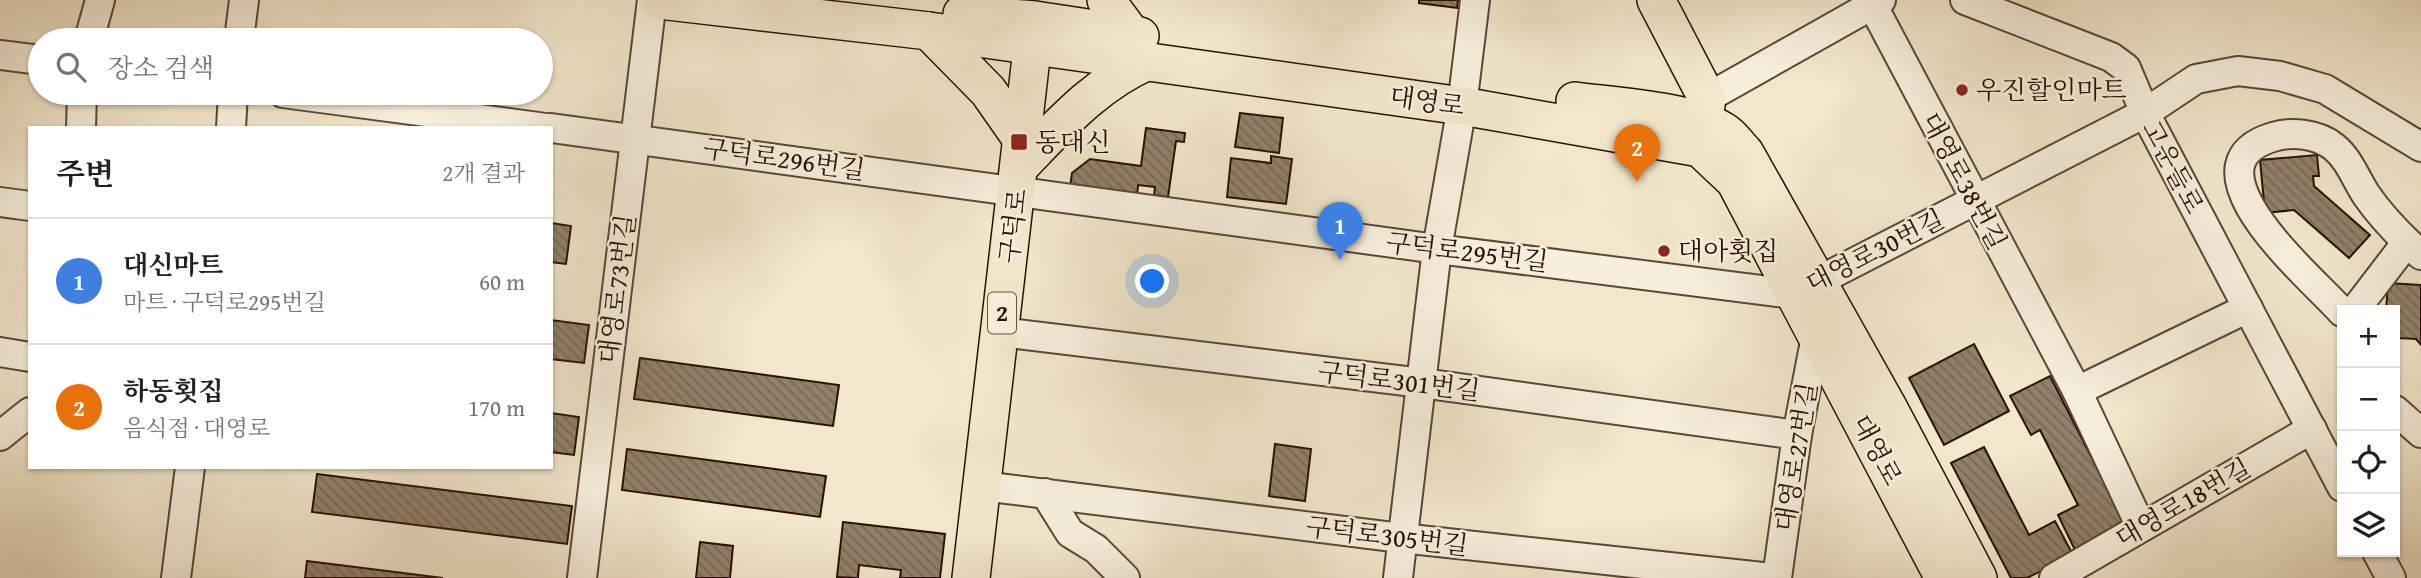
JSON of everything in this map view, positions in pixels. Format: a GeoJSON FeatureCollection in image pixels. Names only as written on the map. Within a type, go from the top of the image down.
{"type":"FeatureCollection","features":[{"type":"Feature","properties":{"kind":"main road","name":"대영로"},"geometry":{"type":"LineString","coordinates":[[659,0],[1035,22],[1140,48],[1463,96],[1703,123],[1725,132],[1745,153],[1805,287],[1978,578]]}},
{"type":"Feature","properties":{"kind":"main road","name":"대영로"},"geometry":{"type":"LineString","coordinates":[[866,0],[947,15]]}},
{"type":"Feature","properties":{"kind":"main road"},"geometry":{"type":"LineString","coordinates":[[947,15],[988,91],[1020,166],[1088,98],[1112,79],[1140,48],[1105,0]]}},
{"type":"Feature","properties":{"kind":"main road"},"geometry":{"type":"LineString","coordinates":[[1656,0],[1703,123]]}},
{"type":"Feature","properties":{"kind":"main road","name":"구덕로"},"geometry":{"type":"LineString","coordinates":[[971,578],[1035,22]]}},
{"type":"Feature","properties":{"kind":"main road","name":"대영로"},"geometry":{"type":"LineString","coordinates":[[1805,287],[1816,336],[1944,578]]}},
{"type":"Feature","properties":{"kind":"street"},"geometry":{"type":"LineString","coordinates":[[92,28],[100,0]]}},
{"type":"Feature","properties":{"kind":"street"},"geometry":{"type":"LineString","coordinates":[[240,28],[244,0]]}},
{"type":"Feature","properties":{"kind":"street","name":"대영로73번길"},"geometry":{"type":"LineString","coordinates":[[582,578],[652,0]]}},
{"type":"Feature","properties":{"kind":"street"},"geometry":{"type":"LineString","coordinates":[[1398,578],[1437,249],[1463,96],[1475,0]]}},
{"type":"Feature","properties":{"kind":"street","name":"고운들로"},"geometry":{"type":"LineString","coordinates":[[1965,0],[2111,57],[2126,68],[2145,113],[2337,477]]}},
{"type":"Feature","properties":{"kind":"street","name":"대영로38번길"},"geometry":{"type":"LineString","coordinates":[[1703,123],[1877,3],[1974,201],[2077,391],[2141,527]]}},
{"type":"Feature","properties":{"kind":"street"},"geometry":{"type":"LineString","coordinates":[[0,55],[28,58]]}},
{"type":"Feature","properties":{"kind":"street","name":"대영로30번길"},"geometry":{"type":"LineString","coordinates":[[1805,287],[2145,113],[2196,79],[2238,71],[2280,76],[2325,89],[2421,147]]}},
{"type":"Feature","properties":{"kind":"street"},"geometry":{"type":"LineString","coordinates":[[81,126],[82,105]]}},
{"type":"Feature","properties":{"kind":"street"},"geometry":{"type":"LineString","coordinates":[[231,126],[232,105]]}},
{"type":"Feature","properties":{"kind":"street"},"geometry":{"type":"LineString","coordinates":[[373,105],[531,126]]}},
{"type":"Feature","properties":{"kind":"street","name":"구덕로296번길"},"geometry":{"type":"LineString","coordinates":[[553,128],[636,140],[1020,166]]}},
{"type":"Feature","properties":{"kind":"street"},"geometry":{"type":"LineString","coordinates":[[2337,307],[2262,226],[2241,191],[2238,172],[2248,153],[2263,140],[2288,132],[2316,138],[2333,146],[2347,161],[2388,226],[2414,248],[2360,305]]}},
{"type":"Feature","properties":{"kind":"street","name":"구덕로295번길"},"geometry":{"type":"LineString","coordinates":[[1020,166],[1437,249],[1805,287]]}},
{"type":"Feature","properties":{"kind":"street"},"geometry":{"type":"LineString","coordinates":[[0,202],[28,206]]}},
{"type":"Feature","properties":{"kind":"street"},"geometry":{"type":"LineString","coordinates":[[2077,391],[2248,308]]}},
{"type":"Feature","properties":{"kind":"street","name":"구덕로301번길"},"geometry":{"type":"LineString","coordinates":[[1000,332],[1422,383],[1797,435]]}},
{"type":"Feature","properties":{"kind":"street","name":"대영로27번길"},"geometry":{"type":"LineString","coordinates":[[1777,578],[1797,435],[1816,336]]}},
{"type":"Feature","properties":{"kind":"street"},"geometry":{"type":"LineString","coordinates":[[0,352],[28,357]]}},
{"type":"Feature","properties":{"kind":"street"},"geometry":{"type":"LineString","coordinates":[[0,436],[28,414]]}},
{"type":"Feature","properties":{"kind":"street"},"geometry":{"type":"LineString","coordinates":[[2400,414],[2421,433]]}},
{"type":"Feature","properties":{"kind":"street","name":"대영로18번길"},"geometry":{"type":"LineString","coordinates":[[2054,578],[2312,429]]}},
{"type":"Feature","properties":{"kind":"street"},"geometry":{"type":"LineString","coordinates":[[176,578],[190,469]]}},
{"type":"Feature","properties":{"kind":"street","name":"구덕로305번길"},"geometry":{"type":"LineString","coordinates":[[982,486],[1401,538],[1772,578]]}},
{"type":"Feature","properties":{"kind":"street"},"geometry":{"type":"LineString","coordinates":[[1045,493],[1070,533],[1096,549],[1125,578]]}},
{"type":"Feature","properties":{"kind":"street"},"geometry":{"type":"LineString","coordinates":[[2380,557],[2391,578]]}},
{"type":"Feature","properties":{"kind":"building"},"geometry":{"type":"Polygon","coordinates":[[[1419,0],[1458,0],[1457,8],[1419,3],[1419,0]]]}},
{"type":"Feature","properties":{"kind":"building"},"geometry":{"type":"Polygon","coordinates":[[[1240,113],[1283,118],[1279,153],[1235,147],[1240,113]]]}},
{"type":"Feature","properties":{"kind":"building"},"geometry":{"type":"Polygon","coordinates":[[[1146,128],[1185,133],[1184,142],[1176,141],[1168,197],[1154,195],[1155,187],[1138,185],[1137,197],[1070,188],[1072,173],[1090,159],[1141,166],[1146,128]]]}},
{"type":"Feature","properties":{"kind":"building"},"geometry":{"type":"Polygon","coordinates":[[[2317,155],[2319,176],[2313,176],[2314,186],[2370,235],[2349,258],[2294,210],[2265,213],[2260,160],[2317,155]]]}},
{"type":"Feature","properties":{"kind":"building"},"geometry":{"type":"Polygon","coordinates":[[[1271,156],[1292,159],[1286,204],[1227,197],[1231,158],[1271,163],[1271,156]]]}},
{"type":"Feature","properties":{"kind":"building"},"geometry":{"type":"Polygon","coordinates":[[[553,223],[571,226],[566,264],[553,262],[553,223]]]}},
{"type":"Feature","properties":{"kind":"building"},"geometry":{"type":"Polygon","coordinates":[[[2388,283],[2421,285],[2421,345],[2416,339],[2400,338],[2400,305],[2386,305],[2388,283]]]}},
{"type":"Feature","properties":{"kind":"building"},"geometry":{"type":"Polygon","coordinates":[[[553,320],[589,325],[584,363],[553,359],[553,320]]]}},
{"type":"Feature","properties":{"kind":"building"},"geometry":{"type":"Polygon","coordinates":[[[1974,344],[2009,411],[1944,445],[1909,378],[1974,344]]]}},
{"type":"Feature","properties":{"kind":"building"},"geometry":{"type":"Polygon","coordinates":[[[640,358],[839,385],[833,426],[634,399],[640,358]]]}},
{"type":"Feature","properties":{"kind":"building"},"geometry":{"type":"Polygon","coordinates":[[[2050,376],[2126,525],[2075,550],[2058,515],[2078,505],[2040,430],[2031,435],[2010,396],[2050,376]]]}},
{"type":"Feature","properties":{"kind":"building"},"geometry":{"type":"Polygon","coordinates":[[[553,413],[579,417],[574,455],[553,452],[553,413]]]}},
{"type":"Feature","properties":{"kind":"building"},"geometry":{"type":"Polygon","coordinates":[[[1275,444],[1311,449],[1305,501],[1269,496],[1275,444]]]}},
{"type":"Feature","properties":{"kind":"building"},"geometry":{"type":"Polygon","coordinates":[[[1984,447],[2029,535],[2055,521],[2073,555],[2027,578],[2011,578],[1951,463],[1984,447]]]}},
{"type":"Feature","properties":{"kind":"building"},"geometry":{"type":"Polygon","coordinates":[[[627,449],[826,476],[820,517],[622,490],[627,449]]]}},
{"type":"Feature","properties":{"kind":"building"},"geometry":{"type":"Polygon","coordinates":[[[317,474],[572,506],[567,544],[312,512],[317,474]]]}},
{"type":"Feature","properties":{"kind":"building"},"geometry":{"type":"Polygon","coordinates":[[[843,522],[945,534],[940,578],[900,578],[901,570],[859,565],[858,578],[837,577],[843,522]]]}},
{"type":"Feature","properties":{"kind":"building"},"geometry":{"type":"Polygon","coordinates":[[[700,542],[733,546],[730,578],[696,578],[700,542]]]}},
{"type":"Feature","properties":{"kind":"building"},"geometry":{"type":"Polygon","coordinates":[[[307,561],[443,578],[305,578],[307,561]]]}},
{"type":"Feature","properties":{"kind":"place","name":"우진할인마트"},"geometry":{"type":"Point","coordinates":[1962,90]}},
{"type":"Feature","properties":{"kind":"place","name":"동대신"},"geometry":{"type":"Point","coordinates":[1019,142]}},
{"type":"Feature","properties":{"kind":"place","name":"하동횟집"},"geometry":{"type":"Point","coordinates":[1637,182]}},
{"type":"Feature","properties":{"kind":"place","name":"대아횟집"},"geometry":{"type":"Point","coordinates":[1664,251]}},
{"type":"Feature","properties":{"kind":"place","name":"대신마트"},"geometry":{"type":"Point","coordinates":[1340,260]}}]}
